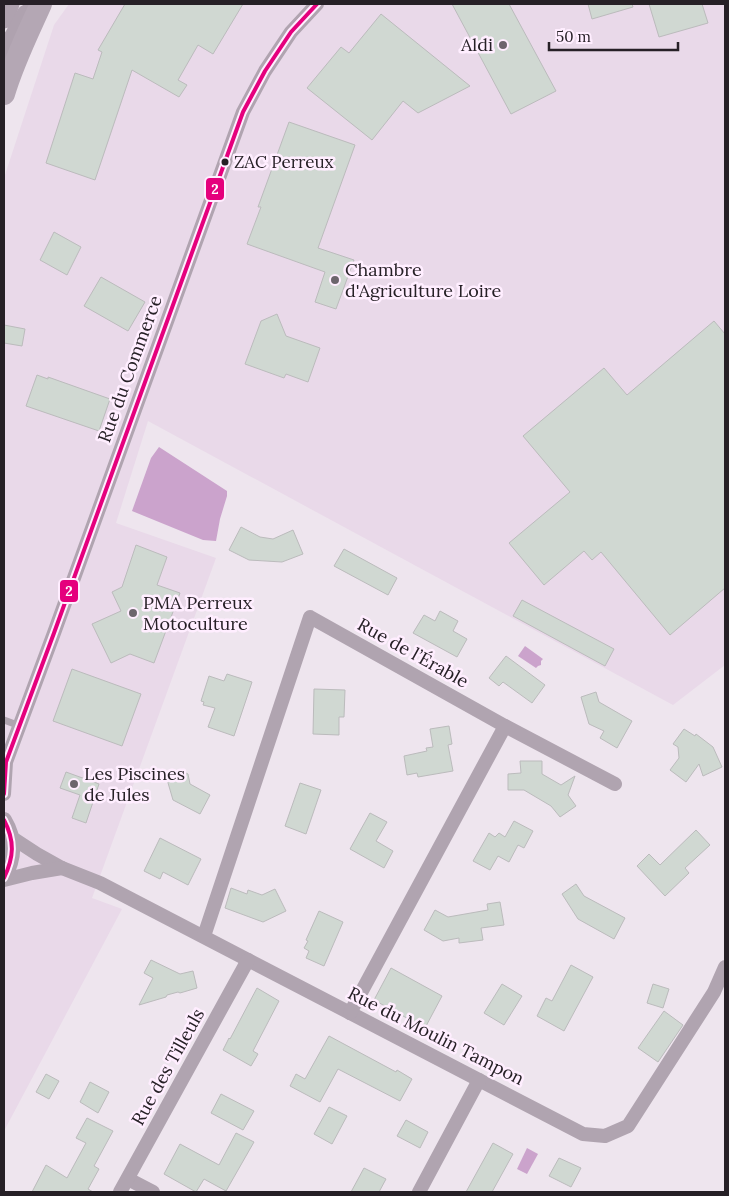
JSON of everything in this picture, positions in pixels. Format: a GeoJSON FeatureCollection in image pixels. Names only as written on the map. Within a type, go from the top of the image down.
{"type":"FeatureCollection","features":[{"type":"Feature","properties":{"kind":"highway"},"geometry":{"type":"LineString","coordinates":[[4,94],[17,58],[41,4]]}},
{"type":"Feature","properties":{"kind":"main road"},"geometry":{"type":"LineString","coordinates":[[4,19],[10,4]]}},
{"type":"Feature","properties":{"kind":"main road"},"geometry":{"type":"LineString","coordinates":[[4,51],[31,4]]}},
{"type":"Feature","properties":{"kind":"street","name":"Rue du Commerce"},"geometry":{"type":"LineString","coordinates":[[4,794],[5,764],[244,112],[265,71],[291,32],[317,4]]}},
{"type":"Feature","properties":{"kind":"street","name":"Rue de l’Érable"},"geometry":{"type":"LineString","coordinates":[[204,936],[310,617],[505,726]]}},
{"type":"Feature","properties":{"kind":"street"},"geometry":{"type":"LineString","coordinates":[[350,1013],[505,726],[615,784]]}},
{"type":"Feature","properties":{"kind":"street"},"geometry":{"type":"LineString","coordinates":[[4,820],[11,837],[12,852],[10,866],[4,879]]}},
{"type":"Feature","properties":{"kind":"street","name":"Rue du Moulin Tampon"},"geometry":{"type":"LineString","coordinates":[[11,837],[62,868],[100,883],[584,1134],[605,1136],[628,1126],[714,992],[725,967]]}},
{"type":"Feature","properties":{"kind":"street"},"geometry":{"type":"LineString","coordinates":[[4,879],[62,868]]}},
{"type":"Feature","properties":{"kind":"street","name":"Rue des Tilleuls"},"geometry":{"type":"LineString","coordinates":[[120,1192],[248,960]]}},
{"type":"Feature","properties":{"kind":"street"},"geometry":{"type":"LineString","coordinates":[[419,1192],[479,1080]]}},
{"type":"Feature","properties":{"kind":"street"},"geometry":{"type":"LineString","coordinates":[[128,1179],[153,1192]]}},
{"type":"Feature","properties":{"kind":"lane"},"geometry":{"type":"LineString","coordinates":[[4,720],[20,726]]}},
{"type":"Feature","properties":{"kind":"shaded area"},"geometry":{"type":"Polygon","coordinates":[[[69,4],[725,4],[725,665],[673,705],[148,421],[116,523],[216,558],[92,898],[122,909],[4,1131],[4,182],[54,25],[69,4]]]}},
{"type":"Feature","properties":{"kind":"shaded area"},"geometry":{"type":"Polygon","coordinates":[[[159,447],[227,491],[216,541],[203,540],[132,511],[151,458],[159,447]]]}},
{"type":"Feature","properties":{"kind":"shaded area"},"geometry":{"type":"Polygon","coordinates":[[[525,646],[543,659],[541,665],[536,668],[518,656],[525,646]]]}},
{"type":"Feature","properties":{"kind":"shaded area"},"geometry":{"type":"Polygon","coordinates":[[[527,1148],[538,1154],[527,1174],[517,1169],[527,1148]]]}},
{"type":"Feature","properties":{"kind":"building"},"geometry":{"type":"Polygon","coordinates":[[[125,4],[243,4],[213,54],[198,45],[178,80],[187,85],[179,97],[132,70],[95,180],[46,163],[75,73],[93,79],[102,52],[98,50],[125,4]]]}},
{"type":"Feature","properties":{"kind":"building","name":"Aldi"},"geometry":{"type":"Polygon","coordinates":[[[452,4],[509,4],[556,91],[511,114],[452,4]]]}},
{"type":"Feature","properties":{"kind":"building"},"geometry":{"type":"Polygon","coordinates":[[[588,4],[632,4],[633,7],[592,19],[588,4]]]}},
{"type":"Feature","properties":{"kind":"building"},"geometry":{"type":"Polygon","coordinates":[[[649,4],[702,4],[708,23],[659,37],[649,4]]]}},
{"type":"Feature","properties":{"kind":"building"},"geometry":{"type":"Polygon","coordinates":[[[381,14],[470,86],[418,113],[403,101],[372,140],[307,88],[341,47],[349,53],[381,14]]]}},
{"type":"Feature","properties":{"kind":"building"},"geometry":{"type":"Polygon","coordinates":[[[289,122],[355,145],[318,248],[354,260],[336,309],[315,302],[325,272],[247,244],[261,207],[258,207],[289,122]]]}},
{"type":"Feature","properties":{"kind":"building"},"geometry":{"type":"Polygon","coordinates":[[[54,232],[81,247],[67,275],[40,260],[54,232]]]}},
{"type":"Feature","properties":{"kind":"building"},"geometry":{"type":"Polygon","coordinates":[[[101,277],[145,302],[128,331],[84,306],[101,277]]]}},
{"type":"Feature","properties":{"kind":"building"},"geometry":{"type":"Polygon","coordinates":[[[277,314],[286,336],[320,348],[308,382],[286,374],[284,378],[245,364],[261,321],[277,314]]]}},
{"type":"Feature","properties":{"kind":"building"},"geometry":{"type":"Polygon","coordinates":[[[714,321],[725,334],[725,588],[670,635],[601,552],[592,560],[584,551],[544,585],[509,543],[570,492],[523,436],[604,368],[627,395],[714,321]]]}},
{"type":"Feature","properties":{"kind":"building"},"geometry":{"type":"Polygon","coordinates":[[[4,325],[25,329],[22,346],[4,343],[4,325]]]}},
{"type":"Feature","properties":{"kind":"building"},"geometry":{"type":"Polygon","coordinates":[[[37,375],[48,379],[48,377],[110,399],[99,431],[26,406],[37,375]]]}},
{"type":"Feature","properties":{"kind":"building"},"geometry":{"type":"Polygon","coordinates":[[[241,527],[260,537],[273,539],[293,530],[303,554],[282,562],[249,560],[229,550],[241,527]]]}},
{"type":"Feature","properties":{"kind":"building"},"geometry":{"type":"Polygon","coordinates":[[[136,545],[167,557],[157,585],[180,593],[154,663],[130,654],[111,663],[92,624],[121,611],[112,592],[122,587],[136,545]]]}},
{"type":"Feature","properties":{"kind":"building"},"geometry":{"type":"Polygon","coordinates":[[[344,549],[397,578],[388,595],[334,566],[344,549]]]}},
{"type":"Feature","properties":{"kind":"building"},"geometry":{"type":"Polygon","coordinates":[[[522,600],[614,649],[605,666],[513,616],[522,600]]]}},
{"type":"Feature","properties":{"kind":"building"},"geometry":{"type":"Polygon","coordinates":[[[440,611],[458,621],[453,631],[467,639],[457,657],[413,633],[424,615],[435,621],[440,611]]]}},
{"type":"Feature","properties":{"kind":"building"},"geometry":{"type":"Polygon","coordinates":[[[506,656],[545,685],[532,703],[503,682],[499,686],[489,678],[506,656]]]}},
{"type":"Feature","properties":{"kind":"building"},"geometry":{"type":"Polygon","coordinates":[[[72,669],[141,694],[122,746],[53,721],[72,669]]]}},
{"type":"Feature","properties":{"kind":"building"},"geometry":{"type":"Polygon","coordinates":[[[227,674],[252,682],[234,736],[208,727],[215,708],[203,705],[204,702],[201,701],[209,676],[224,681],[227,674]]]}},
{"type":"Feature","properties":{"kind":"building"},"geometry":{"type":"Polygon","coordinates":[[[314,689],[345,690],[344,717],[339,717],[339,735],[313,734],[314,689]]]}},
{"type":"Feature","properties":{"kind":"building"},"geometry":{"type":"Polygon","coordinates":[[[596,692],[599,702],[632,721],[617,748],[600,738],[604,731],[589,724],[581,697],[596,692]]]}},
{"type":"Feature","properties":{"kind":"building"},"geometry":{"type":"Polygon","coordinates":[[[449,726],[452,744],[448,745],[453,771],[418,777],[417,773],[407,775],[404,756],[427,751],[426,748],[433,747],[430,729],[449,726]]]}},
{"type":"Feature","properties":{"kind":"building"},"geometry":{"type":"Polygon","coordinates":[[[684,729],[695,736],[696,734],[713,747],[722,767],[703,776],[699,764],[686,782],[670,770],[679,758],[678,747],[673,744],[684,729]]]}},
{"type":"Feature","properties":{"kind":"building"},"geometry":{"type":"Polygon","coordinates":[[[520,761],[542,761],[542,774],[561,785],[575,776],[568,795],[576,806],[560,817],[551,806],[524,790],[508,790],[508,774],[521,773],[520,761]]]}},
{"type":"Feature","properties":{"kind":"building"},"geometry":{"type":"Polygon","coordinates":[[[182,771],[188,774],[190,784],[210,795],[200,814],[173,800],[166,776],[182,771]]]}},
{"type":"Feature","properties":{"kind":"building"},"geometry":{"type":"Polygon","coordinates":[[[66,772],[99,784],[86,823],[72,818],[80,795],[60,788],[66,772]]]}},
{"type":"Feature","properties":{"kind":"building"},"geometry":{"type":"Polygon","coordinates":[[[300,783],[321,790],[306,834],[285,826],[300,783]]]}},
{"type":"Feature","properties":{"kind":"building"},"geometry":{"type":"Polygon","coordinates":[[[370,813],[387,822],[376,841],[393,851],[384,868],[350,849],[370,813]]]}},
{"type":"Feature","properties":{"kind":"building"},"geometry":{"type":"Polygon","coordinates":[[[514,821],[533,831],[524,848],[518,845],[509,862],[498,856],[490,870],[473,861],[489,833],[495,837],[499,833],[505,837],[514,821]]]}},
{"type":"Feature","properties":{"kind":"building"},"geometry":{"type":"Polygon","coordinates":[[[696,830],[710,845],[685,868],[689,873],[665,896],[637,866],[649,854],[660,865],[696,830]]]}},
{"type":"Feature","properties":{"kind":"building"},"geometry":{"type":"Polygon","coordinates":[[[160,838],[201,859],[188,885],[163,872],[160,879],[144,871],[160,838]]]}},
{"type":"Feature","properties":{"kind":"building"},"geometry":{"type":"Polygon","coordinates":[[[576,884],[584,896],[625,918],[614,939],[578,919],[562,894],[576,884]]]}},
{"type":"Feature","properties":{"kind":"building"},"geometry":{"type":"Polygon","coordinates":[[[231,888],[247,894],[248,890],[262,895],[275,889],[286,911],[263,922],[225,908],[231,888]]]}},
{"type":"Feature","properties":{"kind":"building"},"geometry":{"type":"Polygon","coordinates":[[[500,902],[504,925],[481,928],[483,940],[459,943],[459,938],[443,941],[424,930],[435,910],[448,917],[488,910],[487,904],[500,902]]]}},
{"type":"Feature","properties":{"kind":"building"},"geometry":{"type":"Polygon","coordinates":[[[319,911],[343,922],[324,966],[306,958],[309,951],[304,948],[319,911]]]}},
{"type":"Feature","properties":{"kind":"building"},"geometry":{"type":"Polygon","coordinates":[[[151,960],[180,974],[193,971],[197,988],[167,995],[166,997],[139,1005],[153,978],[144,973],[151,960]]]}},
{"type":"Feature","properties":{"kind":"building"},"geometry":{"type":"Polygon","coordinates":[[[571,965],[593,977],[564,1031],[537,1016],[546,998],[552,1001],[571,965]]]}},
{"type":"Feature","properties":{"kind":"building"},"geometry":{"type":"Polygon","coordinates":[[[391,968],[442,996],[425,1028],[374,1000],[391,968]]]}},
{"type":"Feature","properties":{"kind":"building"},"geometry":{"type":"Polygon","coordinates":[[[502,984],[522,996],[504,1025],[484,1013],[502,984]]]}},
{"type":"Feature","properties":{"kind":"building"},"geometry":{"type":"Polygon","coordinates":[[[653,984],[669,989],[663,1008],[647,1003],[653,984]]]}},
{"type":"Feature","properties":{"kind":"building"},"geometry":{"type":"Polygon","coordinates":[[[257,988],[279,1001],[253,1051],[258,1054],[251,1066],[223,1050],[257,988]]]}},
{"type":"Feature","properties":{"kind":"building"},"geometry":{"type":"Polygon","coordinates":[[[664,1011],[683,1025],[658,1062],[638,1048],[664,1011]]]}},
{"type":"Feature","properties":{"kind":"building"},"geometry":{"type":"Polygon","coordinates":[[[329,1036],[412,1079],[400,1101],[338,1069],[320,1102],[290,1086],[296,1074],[305,1079],[329,1036]]]}},
{"type":"Feature","properties":{"kind":"building"},"geometry":{"type":"Polygon","coordinates":[[[46,1074],[59,1081],[49,1099],[36,1092],[46,1074]]]}},
{"type":"Feature","properties":{"kind":"building"},"geometry":{"type":"Polygon","coordinates":[[[90,1082],[109,1092],[98,1113],[80,1102],[90,1082]]]}},
{"type":"Feature","properties":{"kind":"building"},"geometry":{"type":"Polygon","coordinates":[[[221,1094],[254,1111],[243,1130],[211,1113],[221,1094]]]}},
{"type":"Feature","properties":{"kind":"building"},"geometry":{"type":"Polygon","coordinates":[[[329,1107],[347,1116],[332,1144],[314,1134],[329,1107]]]}},
{"type":"Feature","properties":{"kind":"building"},"geometry":{"type":"Polygon","coordinates":[[[87,1118],[113,1131],[94,1166],[99,1169],[88,1189],[93,1192],[32,1192],[46,1165],[67,1178],[86,1143],[76,1138],[87,1118]]]}},
{"type":"Feature","properties":{"kind":"building"},"geometry":{"type":"Polygon","coordinates":[[[406,1120],[428,1132],[420,1148],[397,1136],[406,1120]]]}},
{"type":"Feature","properties":{"kind":"building"},"geometry":{"type":"Polygon","coordinates":[[[236,1133],[254,1142],[226,1191],[204,1179],[196,1192],[164,1174],[180,1144],[219,1165],[236,1133]]]}},
{"type":"Feature","properties":{"kind":"building"},"geometry":{"type":"Polygon","coordinates":[[[493,1143],[513,1154],[492,1192],[466,1192],[493,1143]]]}},
{"type":"Feature","properties":{"kind":"building"},"geometry":{"type":"Polygon","coordinates":[[[559,1158],[581,1168],[571,1187],[549,1176],[559,1158]]]}},
{"type":"Feature","properties":{"kind":"building"},"geometry":{"type":"Polygon","coordinates":[[[364,1168],[386,1179],[379,1192],[351,1192],[364,1168]]]}},
{"type":"Feature","properties":{"kind":"transit line","name":"2"},"geometry":{"type":"LineString","coordinates":[[4,794],[6,762],[243,112],[265,71],[291,32],[317,4]]}},
{"type":"Feature","properties":{"kind":"transit line","name":"2"},"geometry":{"type":"LineString","coordinates":[[4,820],[10,835],[12,849],[10,863],[4,878]]}},
{"type":"Feature","properties":{"kind":"place","name":"Aldi"},"geometry":{"type":"Point","coordinates":[503,45]}},
{"type":"Feature","properties":{"kind":"place","name":"ZAC Perreux"},"geometry":{"type":"Point","coordinates":[225,162]}},
{"type":"Feature","properties":{"kind":"place","name":"Chambre d'Agriculture Loire"},"geometry":{"type":"Point","coordinates":[335,280]}},
{"type":"Feature","properties":{"kind":"place","name":"PMA Perreux Motoculture"},"geometry":{"type":"Point","coordinates":[133,613]}},
{"type":"Feature","properties":{"kind":"place","name":"Les Piscines de Jules"},"geometry":{"type":"Point","coordinates":[74,784]}}]}
